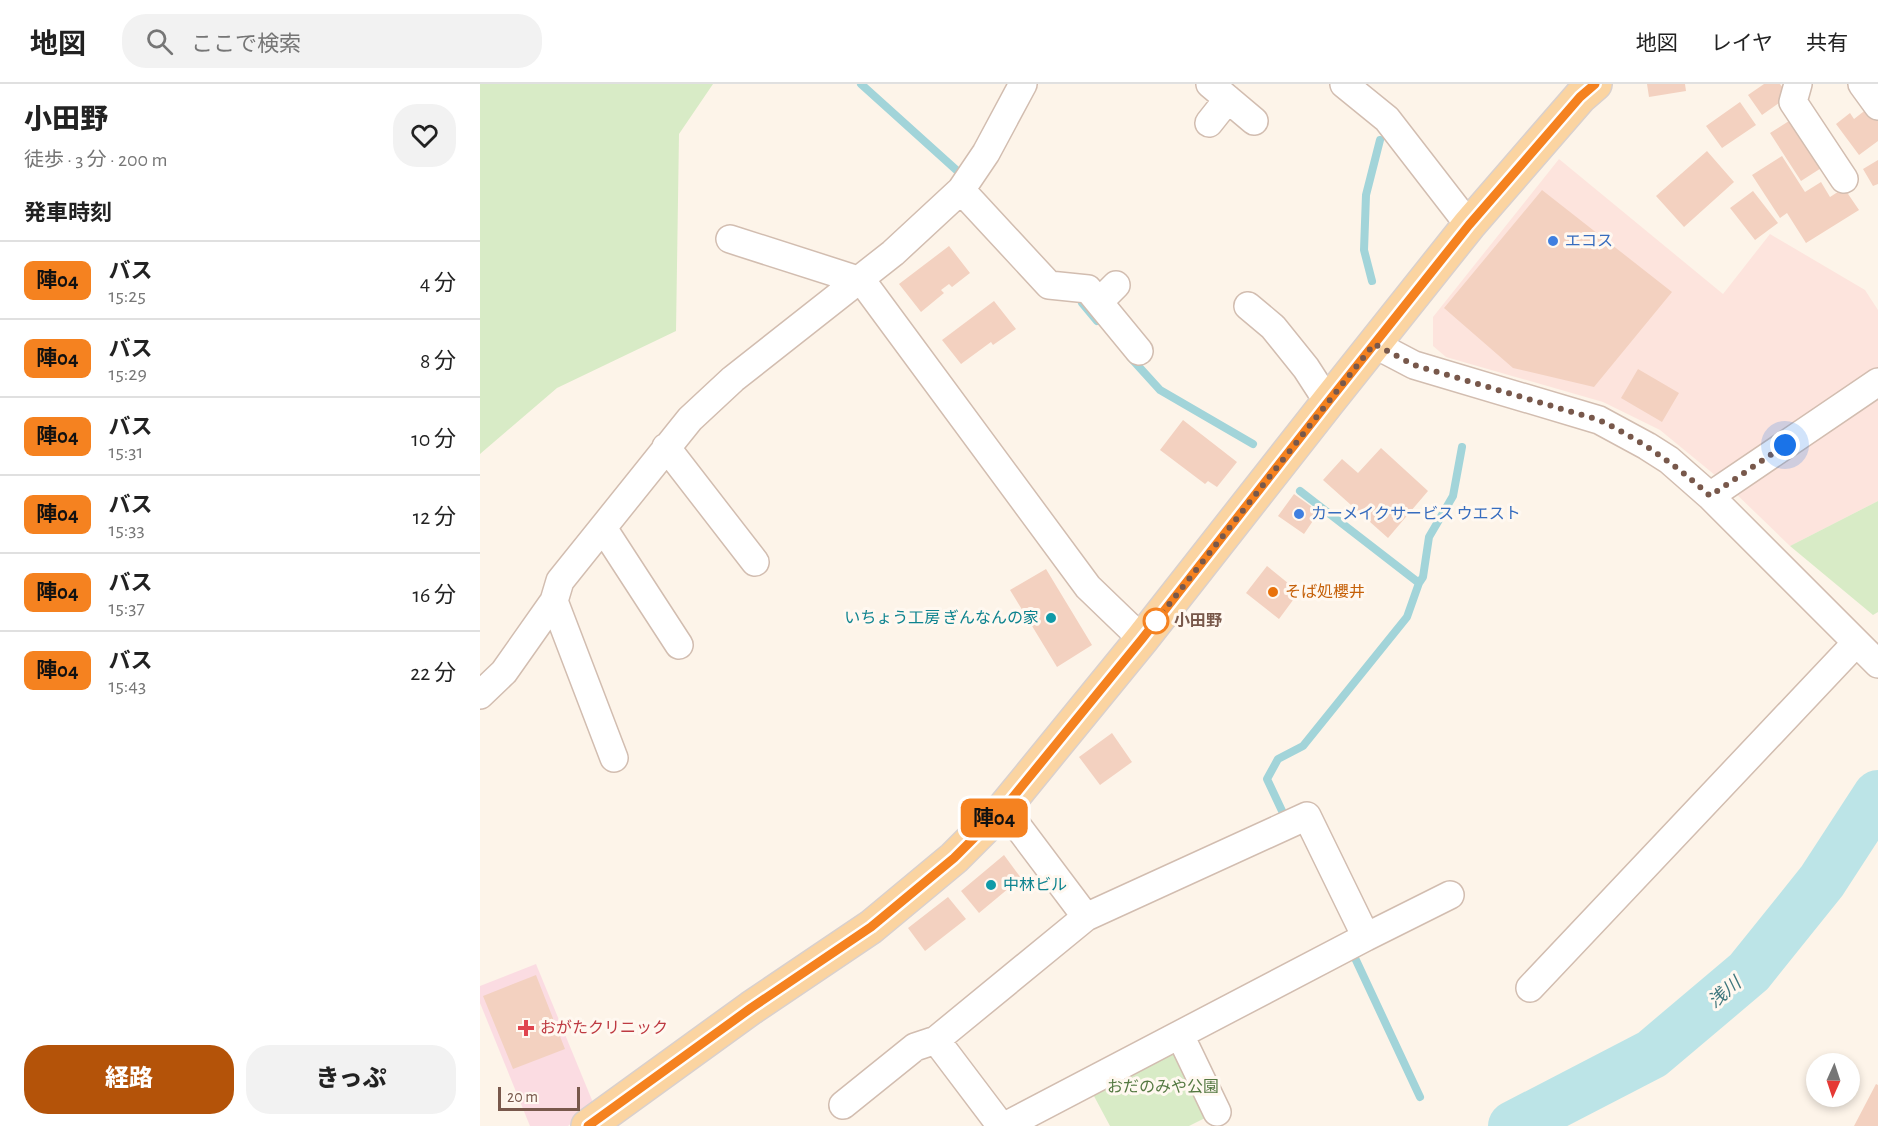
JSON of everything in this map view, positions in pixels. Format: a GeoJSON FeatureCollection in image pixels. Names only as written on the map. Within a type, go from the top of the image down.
{"type":"FeatureCollection","features":[{"type":"Feature","properties":{"kind":"main road"},"geometry":{"type":"LineString","coordinates":[[588,1126],[751,1008],[871,927],[954,858],[1004,808],[1142,639],[1469,225],[1580,97],[1595,84]]}},
{"type":"Feature","properties":{"kind":"street"},"geometry":{"type":"LineString","coordinates":[[480,695],[504,672],[554,602],[560,581],[690,419],[733,379],[893,253],[961,190],[986,153],[1023,84]]}},
{"type":"Feature","properties":{"kind":"street"},"geometry":{"type":"LineString","coordinates":[[1344,84],[1387,118],[1469,225]]}},
{"type":"Feature","properties":{"kind":"street"},"geometry":{"type":"LineString","coordinates":[[1798,84],[1793,102],[1844,179]]}},
{"type":"Feature","properties":{"kind":"street"},"geometry":{"type":"LineString","coordinates":[[1862,84],[1878,106]]}},
{"type":"Feature","properties":{"kind":"street"},"geometry":{"type":"LineString","coordinates":[[1209,123],[1219,92],[1254,121]]}},
{"type":"Feature","properties":{"kind":"street"},"geometry":{"type":"LineString","coordinates":[[961,190],[1049,285],[1107,293],[1139,351]]}},
{"type":"Feature","properties":{"kind":"street"},"geometry":{"type":"LineString","coordinates":[[730,239],[858,280],[868,289],[1088,587],[1142,639]]}},
{"type":"Feature","properties":{"kind":"street"},"geometry":{"type":"LineString","coordinates":[[1248,306],[1273,327],[1306,368],[1328,402]]}},
{"type":"Feature","properties":{"kind":"street"},"geometry":{"type":"LineString","coordinates":[[1374,344],[1414,365],[1599,420],[1669,460],[1710,496],[1866,653],[1530,988]]}},
{"type":"Feature","properties":{"kind":"street"},"geometry":{"type":"LineString","coordinates":[[1710,496],[1878,382]]}},
{"type":"Feature","properties":{"kind":"street"},"geometry":{"type":"LineString","coordinates":[[666,447],[755,562]]}},
{"type":"Feature","properties":{"kind":"street"},"geometry":{"type":"LineString","coordinates":[[603,528],[679,645]]}},
{"type":"Feature","properties":{"kind":"street"},"geometry":{"type":"LineString","coordinates":[[554,602],[614,758]]}},
{"type":"Feature","properties":{"kind":"street"},"geometry":{"type":"LineString","coordinates":[[1004,808],[1086,917]]}},
{"type":"Feature","properties":{"kind":"street"},"geometry":{"type":"LineString","coordinates":[[843,1104],[915,1047],[936,1040],[1086,917],[1307,816],[1366,937]]}},
{"type":"Feature","properties":{"kind":"street"},"geometry":{"type":"LineString","coordinates":[[936,1040],[1003,1126],[1450,895]]}},
{"type":"Feature","properties":{"kind":"street"},"geometry":{"type":"LineString","coordinates":[[1180,1035],[1217,1112]]}},
{"type":"Feature","properties":{"kind":"shaded area"},"geometry":{"type":"Polygon","coordinates":[[[1559,159],[1723,294],[1770,234],[1865,290],[1878,310],[1878,501],[1790,546],[1727,485],[1660,430],[1603,402],[1446,357],[1433,346],[1433,317],[1559,159]]]}},
{"type":"Feature","properties":{"kind":"shaded area","name":"おがたクリニック"},"geometry":{"type":"Polygon","coordinates":[[[536,964],[594,1105],[568,1126],[530,1126],[480,1003],[480,986],[536,964]]]}},
{"type":"Feature","properties":{"kind":"green space"},"geometry":{"type":"Polygon","coordinates":[[[480,84],[713,84],[679,134],[676,331],[557,388],[480,454],[480,84]]]}},
{"type":"Feature","properties":{"kind":"green space"},"geometry":{"type":"Polygon","coordinates":[[[1878,501],[1878,612],[1873,615],[1790,546],[1878,501]]]}},
{"type":"Feature","properties":{"kind":"green space","name":"おだのみや公園"},"geometry":{"type":"Polygon","coordinates":[[[1165,1043],[1187,1048],[1217,1112],[1189,1126],[1110,1126],[1087,1083],[1165,1043]]]}},
{"type":"Feature","properties":{"kind":"building"},"geometry":{"type":"Polygon","coordinates":[[[1647,84],[1685,84],[1686,91],[1649,97],[1647,84]]]}},
{"type":"Feature","properties":{"kind":"building"},"geometry":{"type":"Polygon","coordinates":[[[1764,84],[1780,84],[1789,96],[1762,115],[1748,95],[1764,84]]]}},
{"type":"Feature","properties":{"kind":"building"},"geometry":{"type":"Polygon","coordinates":[[[1740,102],[1756,125],[1722,148],[1706,126],[1740,102]]]}},
{"type":"Feature","properties":{"kind":"building"},"geometry":{"type":"Polygon","coordinates":[[[1872,105],[1878,112],[1878,141],[1859,155],[1836,124],[1850,113],[1854,119],[1872,105]]]}},
{"type":"Feature","properties":{"kind":"building"},"geometry":{"type":"Polygon","coordinates":[[[1789,121],[1803,143],[1813,137],[1829,163],[1801,181],[1770,133],[1789,121]]]}},
{"type":"Feature","properties":{"kind":"building"},"geometry":{"type":"Polygon","coordinates":[[[1707,151],[1734,182],[1684,227],[1656,196],[1707,151]]]}},
{"type":"Feature","properties":{"kind":"building"},"geometry":{"type":"Polygon","coordinates":[[[1782,156],[1805,192],[1821,182],[1830,197],[1844,188],[1859,210],[1806,243],[1787,213],[1780,218],[1752,175],[1782,156]]]}},
{"type":"Feature","properties":{"kind":"building"},"geometry":{"type":"Polygon","coordinates":[[[1878,160],[1878,184],[1873,186],[1863,169],[1878,160]]]}},
{"type":"Feature","properties":{"kind":"building","name":"エコス"},"geometry":{"type":"Polygon","coordinates":[[[1542,190],[1672,292],[1594,387],[1513,368],[1444,308],[1542,190]]]}},
{"type":"Feature","properties":{"kind":"building"},"geometry":{"type":"Polygon","coordinates":[[[1753,191],[1778,223],[1755,240],[1730,208],[1753,191]]]}},
{"type":"Feature","properties":{"kind":"building"},"geometry":{"type":"Polygon","coordinates":[[[949,246],[970,273],[952,287],[949,284],[941,290],[944,293],[921,312],[899,284],[949,246]]]}},
{"type":"Feature","properties":{"kind":"building"},"geometry":{"type":"Polygon","coordinates":[[[994,301],[1016,329],[993,345],[991,342],[961,364],[942,340],[994,301]]]}},
{"type":"Feature","properties":{"kind":"building"},"geometry":{"type":"Polygon","coordinates":[[[1638,369],[1679,393],[1662,422],[1621,398],[1638,369]]]}},
{"type":"Feature","properties":{"kind":"building"},"geometry":{"type":"Polygon","coordinates":[[[1183,420],[1237,462],[1217,487],[1208,481],[1205,484],[1160,450],[1183,420]]]}},
{"type":"Feature","properties":{"kind":"building"},"geometry":{"type":"Polygon","coordinates":[[[1381,448],[1428,491],[1388,538],[1323,480],[1342,459],[1358,473],[1381,448]]]}},
{"type":"Feature","properties":{"kind":"building","name":"カーメイクサービス ウエスト"},"geometry":{"type":"Polygon","coordinates":[[[1294,494],[1319,512],[1304,534],[1278,516],[1294,494]]]}},
{"type":"Feature","properties":{"kind":"building","name":"そば処櫻井"},"geometry":{"type":"Polygon","coordinates":[[[1267,566],[1299,592],[1279,619],[1246,593],[1267,566]]]}},
{"type":"Feature","properties":{"kind":"building","name":"いちょう工房 ぎんなんの家"},"geometry":{"type":"Polygon","coordinates":[[[1046,569],[1092,645],[1057,667],[1010,590],[1046,569]]]}},
{"type":"Feature","properties":{"kind":"building"},"geometry":{"type":"Polygon","coordinates":[[[1112,733],[1132,762],[1100,785],[1079,757],[1112,733]]]}},
{"type":"Feature","properties":{"kind":"building","name":"中林ビル"},"geometry":{"type":"Polygon","coordinates":[[[1004,855],[1021,878],[979,913],[961,891],[1004,855]]]}},
{"type":"Feature","properties":{"kind":"building"},"geometry":{"type":"Polygon","coordinates":[[[948,897],[966,919],[925,951],[908,928],[948,897]]]}},
{"type":"Feature","properties":{"kind":"building"},"geometry":{"type":"Polygon","coordinates":[[[536,975],[565,1049],[513,1069],[483,996],[536,975]]]}},
{"type":"Feature","properties":{"kind":"building"},"geometry":{"type":"Polygon","coordinates":[[[1876,1084],[1878,1085],[1878,1126],[1854,1126],[1876,1084]]]}},
{"type":"Feature","properties":{"kind":"waterway"},"geometry":{"type":"LineString","coordinates":[[861,84],[963,176]]}},
{"type":"Feature","properties":{"kind":"waterway"},"geometry":{"type":"LineString","coordinates":[[1372,281],[1364,250],[1366,195],[1380,140]]}},
{"type":"Feature","properties":{"kind":"waterway"},"geometry":{"type":"LineString","coordinates":[[1082,303],[1097,321]]}},
{"type":"Feature","properties":{"kind":"waterway"},"geometry":{"type":"LineString","coordinates":[[1130,357],[1160,390],[1253,444]]}},
{"type":"Feature","properties":{"kind":"waterway"},"geometry":{"type":"LineString","coordinates":[[1283,813],[1267,779],[1278,759],[1303,746],[1407,617],[1423,577],[1429,537],[1453,496],[1462,447]]}},
{"type":"Feature","properties":{"kind":"waterway"},"geometry":{"type":"LineString","coordinates":[[1300,491],[1419,583]]}},
{"type":"Feature","properties":{"kind":"waterway","name":"浅川"},"geometry":{"type":"LineString","coordinates":[[1513,1126],[1652,1054],[1749,972],[1822,881],[1878,795]]}},
{"type":"Feature","properties":{"kind":"waterway"},"geometry":{"type":"LineString","coordinates":[[1355,958],[1420,1097]]}},
{"type":"Feature","properties":{"kind":"bus line","name":"陣04"},"geometry":{"type":"LineString","coordinates":[[588,1126],[751,1008],[871,927],[954,858],[1004,808],[1142,639],[1469,225],[1580,97],[1595,84]]}},
{"type":"Feature","properties":{"kind":"place","name":"エコス"},"geometry":{"type":"Point","coordinates":[1553,241]}},
{"type":"Feature","properties":{"kind":"place","name":"カーメイクサービス ウエスト"},"geometry":{"type":"Point","coordinates":[1299,514]}},
{"type":"Feature","properties":{"kind":"place","name":"そば処櫻井"},"geometry":{"type":"Point","coordinates":[1273,592]}},
{"type":"Feature","properties":{"kind":"place","name":"いちょう工房 ぎんなんの家"},"geometry":{"type":"Point","coordinates":[1051,618]}},
{"type":"Feature","properties":{"kind":"place","name":"小田野"},"geometry":{"type":"Point","coordinates":[1156,621]}},
{"type":"Feature","properties":{"kind":"place","name":"中林ビル"},"geometry":{"type":"Point","coordinates":[991,885]}},
{"type":"Feature","properties":{"kind":"place","name":"おがたクリニック"},"geometry":{"type":"Point","coordinates":[526,1028]}},
{"type":"Feature","properties":{"kind":"route"},"geometry":{"type":"LineString","coordinates":[[1156,621],[1374,344],[1414,365],[1599,420],[1622,431],[1669,460],[1710,496],[1785,445]]}}]}
